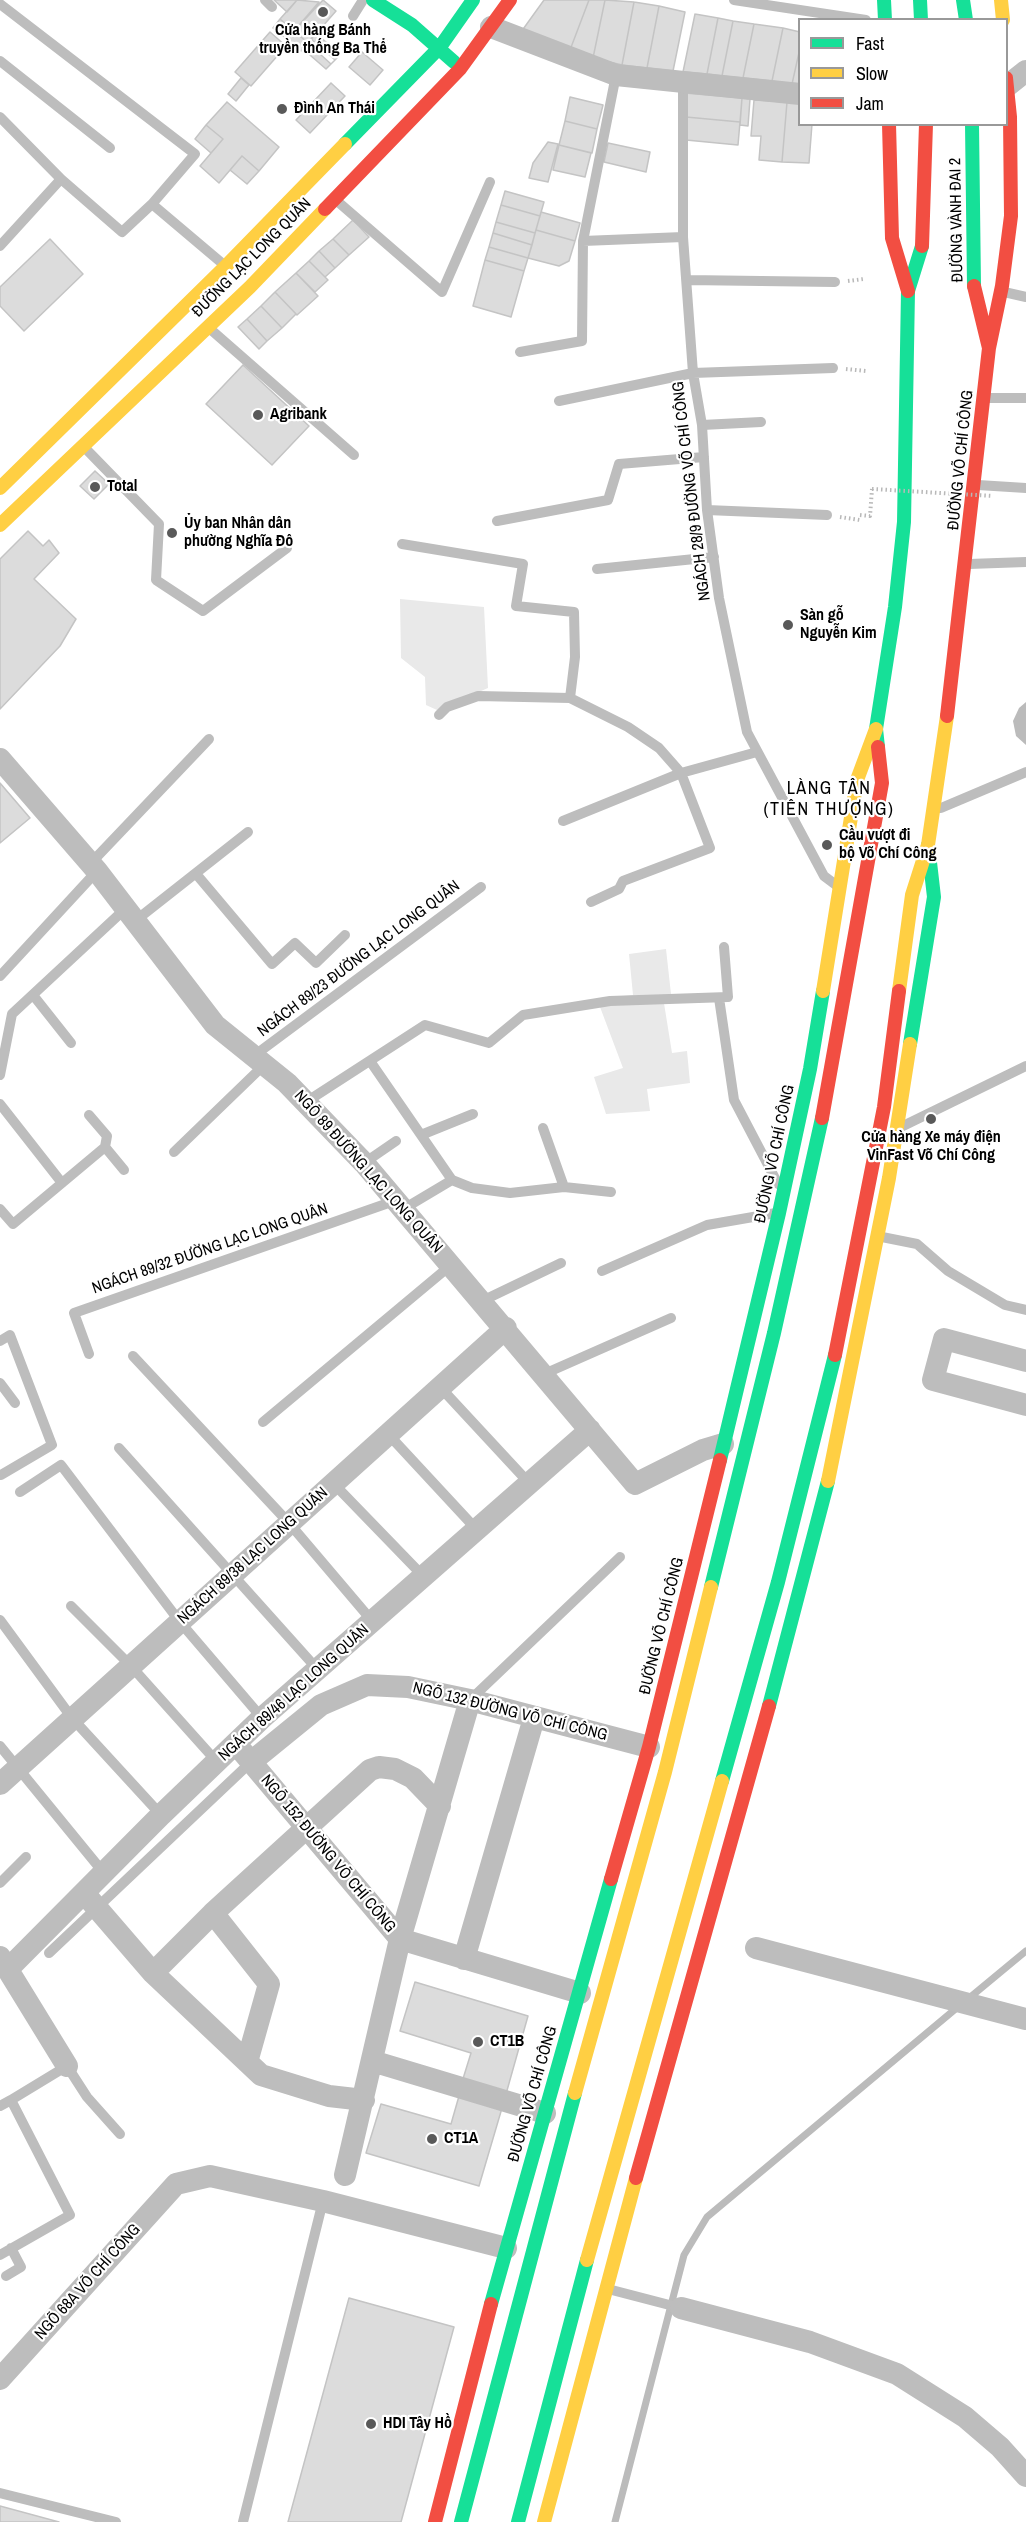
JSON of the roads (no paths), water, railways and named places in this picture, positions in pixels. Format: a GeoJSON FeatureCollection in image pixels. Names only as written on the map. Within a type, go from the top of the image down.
{"type":"FeatureCollection","features":[{"type":"Feature","properties":{"kind":"main road"},"geometry":{"type":"LineString","coordinates":[[373,0],[403,18],[440,47],[460,69]]}},
{"type":"Feature","properties":{"kind":"main road","name":"ĐƯỜNG LẠC LONG QUÂN"},"geometry":{"type":"LineString","coordinates":[[0,488],[226,266],[440,47],[472,0]]}},
{"type":"Feature","properties":{"kind":"main road","name":"ĐƯỜNG LẠC LONG QUÂN"},"geometry":{"type":"LineString","coordinates":[[0,525],[207,326],[254,291],[335,199],[460,69],[510,0]]}},
{"type":"Feature","properties":{"kind":"main road"},"geometry":{"type":"LineString","coordinates":[[884,0],[885,18]]}},
{"type":"Feature","properties":{"kind":"main road"},"geometry":{"type":"LineString","coordinates":[[920,0],[921,18]]}},
{"type":"Feature","properties":{"kind":"main road"},"geometry":{"type":"LineString","coordinates":[[963,0],[966,18]]}},
{"type":"Feature","properties":{"kind":"main road","name":"ĐƯỜNG VÕ CHÍ CÔNG"},"geometry":{"type":"LineString","coordinates":[[518,2522],[591,2245],[724,1778],[828,1387],[884,1107],[912,895],[928,845],[934,810],[966,564],[989,348],[1001,291],[1011,216],[1014,117],[1008,90]]}},
{"type":"Feature","properties":{"kind":"main road"},"geometry":{"type":"LineString","coordinates":[[889,126],[892,238],[908,291]]}},
{"type":"Feature","properties":{"kind":"main road","name":"ĐƯỜNG VÀNH ĐAI 2"},"geometry":{"type":"LineString","coordinates":[[908,327],[908,291],[924,241],[926,126]]}},
{"type":"Feature","properties":{"kind":"main road","name":"ĐƯỜNG VÀNH ĐAI 2"},"geometry":{"type":"LineString","coordinates":[[972,126],[972,278],[989,348]]}},
{"type":"Feature","properties":{"kind":"main road","name":"ĐƯỜNG VÕ CHÍ CÔNG"},"geometry":{"type":"LineString","coordinates":[[435,2522],[506,2248],[649,1747],[779,1213],[810,1069],[857,780],[876,729],[895,607],[904,522],[908,327]]}},
{"type":"Feature","properties":{"kind":"main road","name":"ĐƯỜNG VÕ CHÍ CÔNG"},"geometry":{"type":"LineString","coordinates":[[461,2522],[606,1979],[665,1772],[774,1333],[832,1070],[872,850],[882,783],[876,729]]}},
{"type":"Feature","properties":{"kind":"main road","name":"ĐƯỜNG VÕ CHÍ CÔNG"},"geometry":{"type":"LineString","coordinates":[[544,2522],[605,2288],[792,1621],[836,1448],[879,1236],[934,897],[928,845]]}},
{"type":"Feature","properties":{"kind":"street"},"geometry":{"type":"LineString","coordinates":[[491,27],[616,75],[798,94]]}},
{"type":"Feature","properties":{"kind":"street"},"geometry":{"type":"LineString","coordinates":[[1008,85],[1026,71]]}},
{"type":"Feature","properties":{"kind":"street","name":"NGÕ 89 ĐƯỜNG LẠC LONG QUÂN"},"geometry":{"type":"LineString","coordinates":[[0,759],[93,868],[215,1025],[260,1060],[306,1102],[364,1163],[506,1328],[635,1484],[703,1450],[723,1444]]}},
{"type":"Feature","properties":{"kind":"street","name":"NGÁCH 89/38 LẠC LONG QUÂN"},"geometry":{"type":"LineString","coordinates":[[0,1784],[506,1328]]}},
{"type":"Feature","properties":{"kind":"street"},"geometry":{"type":"LineString","coordinates":[[1026,1361],[944,1339],[933,1380],[1026,1405]]}},
{"type":"Feature","properties":{"kind":"street","name":"NGÁCH 89/46 LẠC LONG QUÂN"},"geometry":{"type":"LineString","coordinates":[[4,1962],[90,1901],[103,1872],[262,1718],[590,1430]]}},
{"type":"Feature","properties":{"kind":"street","name":"NGÕ 132 ĐƯỜNG VÕ CHÍ CÔNG"},"geometry":{"type":"LineString","coordinates":[[251,1762],[321,1705],[367,1685],[408,1687],[470,1700],[649,1747]]}},
{"type":"Feature","properties":{"kind":"street"},"geometry":{"type":"LineString","coordinates":[[345,2175],[400,1939],[470,1700]]}},
{"type":"Feature","properties":{"kind":"street"},"geometry":{"type":"LineString","coordinates":[[464,1959],[534,1718]]}},
{"type":"Feature","properties":{"kind":"street","name":"NGÕ 152 ĐƯỜNG VÕ CHÍ CÔNG"},"geometry":{"type":"LineString","coordinates":[[236,1744],[304,1828],[400,1939],[580,1993]]}},
{"type":"Feature","properties":{"kind":"street"},"geometry":{"type":"LineString","coordinates":[[153,1972],[304,1828],[370,1770],[380,1767],[394,1769],[413,1778],[440,1806]]}},
{"type":"Feature","properties":{"kind":"street"},"geometry":{"type":"LineString","coordinates":[[90,1901],[153,1972],[261,2075],[329,2096],[364,2100]]}},
{"type":"Feature","properties":{"kind":"street"},"geometry":{"type":"LineString","coordinates":[[213,1913],[270,1984],[247,2062]]}},
{"type":"Feature","properties":{"kind":"street"},"geometry":{"type":"LineString","coordinates":[[756,1948],[1026,2019]]}},
{"type":"Feature","properties":{"kind":"street"},"geometry":{"type":"LineString","coordinates":[[4,1962],[66,2066]]}},
{"type":"Feature","properties":{"kind":"street"},"geometry":{"type":"LineString","coordinates":[[372,2061],[545,2113]]}},
{"type":"Feature","properties":{"kind":"street","name":"NGÕ 68A VÕ CHÍ CÔNG"},"geometry":{"type":"LineString","coordinates":[[0,2379],[176,2184],[210,2176],[323,2200]]}},
{"type":"Feature","properties":{"kind":"street"},"geometry":{"type":"LineString","coordinates":[[323,2200],[506,2248]]}},
{"type":"Feature","properties":{"kind":"street"},"geometry":{"type":"LineString","coordinates":[[671,2306],[810,2342],[897,2374],[965,2417],[1000,2446],[1026,2476]]}},
{"type":"Feature","properties":{"kind":"lane"},"geometry":{"type":"LineString","coordinates":[[352,16],[363,0]]}},
{"type":"Feature","properties":{"kind":"lane"},"geometry":{"type":"LineString","coordinates":[[734,0],[853,18]]}},
{"type":"Feature","properties":{"kind":"lane"},"geometry":{"type":"LineString","coordinates":[[0,4],[195,154],[152,204],[122,232],[61,179],[0,117]]}},
{"type":"Feature","properties":{"kind":"lane"},"geometry":{"type":"LineString","coordinates":[[0,61],[110,148]]}},
{"type":"Feature","properties":{"kind":"lane"},"geometry":{"type":"LineString","coordinates":[[520,352],[582,341],[583,241],[616,75]]}},
{"type":"Feature","properties":{"kind":"lane","name":"NGÁCH 28/9 ĐƯỜNG VÕ CHÍ CÔNG"},"geometry":{"type":"LineString","coordinates":[[682,82],[683,237],[693,373],[702,425],[707,510],[734,677],[747,732],[757,752],[824,876],[840,888]]}},
{"type":"Feature","properties":{"kind":"lane"},"geometry":{"type":"LineString","coordinates":[[2,239],[61,179]]}},
{"type":"Feature","properties":{"kind":"lane"},"geometry":{"type":"LineString","coordinates":[[335,199],[442,291],[490,182]]}},
{"type":"Feature","properties":{"kind":"lane"},"geometry":{"type":"LineString","coordinates":[[152,204],[226,266]]}},
{"type":"Feature","properties":{"kind":"lane"},"geometry":{"type":"LineString","coordinates":[[583,241],[683,237]]}},
{"type":"Feature","properties":{"kind":"lane"},"geometry":{"type":"LineString","coordinates":[[687,280],[835,282]]}},
{"type":"Feature","properties":{"kind":"lane"},"geometry":{"type":"LineString","coordinates":[[1001,291],[1026,297]]}},
{"type":"Feature","properties":{"kind":"lane"},"geometry":{"type":"LineString","coordinates":[[207,326],[354,455]]}},
{"type":"Feature","properties":{"kind":"lane"},"geometry":{"type":"LineString","coordinates":[[559,401],[693,373],[833,368]]}},
{"type":"Feature","properties":{"kind":"lane"},"geometry":{"type":"LineString","coordinates":[[985,398],[1026,398]]}},
{"type":"Feature","properties":{"kind":"lane"},"geometry":{"type":"LineString","coordinates":[[702,425],[761,422]]}},
{"type":"Feature","properties":{"kind":"lane"},"geometry":{"type":"LineString","coordinates":[[82,446],[159,524],[156,580],[203,611],[286,548]]}},
{"type":"Feature","properties":{"kind":"lane"},"geometry":{"type":"LineString","coordinates":[[497,521],[608,500],[619,464],[704,457]]}},
{"type":"Feature","properties":{"kind":"lane"},"geometry":{"type":"LineString","coordinates":[[974,485],[1026,488]]}},
{"type":"Feature","properties":{"kind":"lane"},"geometry":{"type":"LineString","coordinates":[[707,510],[827,515]]}},
{"type":"Feature","properties":{"kind":"lane"},"geometry":{"type":"LineString","coordinates":[[402,544],[523,564],[516,606],[574,612],[575,657],[570,698]]}},
{"type":"Feature","properties":{"kind":"lane"},"geometry":{"type":"LineString","coordinates":[[597,569],[714,556]]}},
{"type":"Feature","properties":{"kind":"lane"},"geometry":{"type":"LineString","coordinates":[[966,564],[1026,562]]}},
{"type":"Feature","properties":{"kind":"lane"},"geometry":{"type":"LineString","coordinates":[[439,715],[455,703],[478,696],[570,698],[644,738],[659,748],[681,772],[710,848],[623,881],[619,889],[591,902]]}},
{"type":"Feature","properties":{"kind":"lane"},"geometry":{"type":"LineString","coordinates":[[0,976],[209,739]]}},
{"type":"Feature","properties":{"kind":"lane"},"geometry":{"type":"LineString","coordinates":[[563,821],[681,772],[757,752]]}},
{"type":"Feature","properties":{"kind":"lane"},"geometry":{"type":"LineString","coordinates":[[934,810],[1026,772]]}},
{"type":"Feature","properties":{"kind":"lane"},"geometry":{"type":"LineString","coordinates":[[0,1075],[12,1014],[130,915],[197,875],[248,832]]}},
{"type":"Feature","properties":{"kind":"lane"},"geometry":{"type":"LineString","coordinates":[[197,875],[272,964],[295,943],[316,963],[345,935]]}},
{"type":"Feature","properties":{"kind":"lane","name":"NGÁCH 89/23 ĐƯỜNG LẠC LONG QUÂN"},"geometry":{"type":"LineString","coordinates":[[174,1152],[260,1060],[481,887]]}},
{"type":"Feature","properties":{"kind":"lane"},"geometry":{"type":"LineString","coordinates":[[306,1102],[425,1026],[489,1043],[523,1015],[610,1001],[728,998],[724,948]]}},
{"type":"Feature","properties":{"kind":"lane"},"geometry":{"type":"LineString","coordinates":[[33,995],[71,1043]]}},
{"type":"Feature","properties":{"kind":"lane"},"geometry":{"type":"LineString","coordinates":[[719,998],[734,1100],[783,1193]]}},
{"type":"Feature","properties":{"kind":"lane"},"geometry":{"type":"LineString","coordinates":[[370,1061],[452,1180],[472,1188],[510,1193],[564,1187],[611,1192]]}},
{"type":"Feature","properties":{"kind":"lane"},"geometry":{"type":"LineString","coordinates":[[898,1129],[1026,1066]]}},
{"type":"Feature","properties":{"kind":"lane"},"geometry":{"type":"LineString","coordinates":[[0,1104],[62,1183]]}},
{"type":"Feature","properties":{"kind":"lane"},"geometry":{"type":"LineString","coordinates":[[421,1135],[473,1114]]}},
{"type":"Feature","properties":{"kind":"lane"},"geometry":{"type":"LineString","coordinates":[[0,1209],[13,1224],[105,1147],[107,1136],[89,1115]]}},
{"type":"Feature","properties":{"kind":"lane"},"geometry":{"type":"LineString","coordinates":[[543,1128],[564,1187]]}},
{"type":"Feature","properties":{"kind":"lane"},"geometry":{"type":"LineString","coordinates":[[364,1163],[396,1142]]}},
{"type":"Feature","properties":{"kind":"lane"},"geometry":{"type":"LineString","coordinates":[[105,1147],[124,1170]]}},
{"type":"Feature","properties":{"kind":"lane"},"geometry":{"type":"LineString","coordinates":[[401,1204],[452,1180]]}},
{"type":"Feature","properties":{"kind":"lane","name":"NGÁCH 89/32 ĐƯỜNG LẠC LONG QUÂN"},"geometry":{"type":"LineString","coordinates":[[89,1354],[74,1312],[401,1204]]}},
{"type":"Feature","properties":{"kind":"lane"},"geometry":{"type":"LineString","coordinates":[[602,1271],[707,1225],[760,1214],[779,1213]]}},
{"type":"Feature","properties":{"kind":"lane"},"geometry":{"type":"LineString","coordinates":[[879,1236],[917,1244],[948,1271],[1005,1305],[1026,1311]]}},
{"type":"Feature","properties":{"kind":"lane"},"geometry":{"type":"LineString","coordinates":[[482,1301],[561,1263]]}},
{"type":"Feature","properties":{"kind":"lane"},"geometry":{"type":"LineString","coordinates":[[263,1422],[451,1265]]}},
{"type":"Feature","properties":{"kind":"lane"},"geometry":{"type":"LineString","coordinates":[[544,1374],[671,1318]]}},
{"type":"Feature","properties":{"kind":"lane"},"geometry":{"type":"LineString","coordinates":[[0,1341],[10,1335],[52,1445],[1,1475]]}},
{"type":"Feature","properties":{"kind":"lane"},"geometry":{"type":"LineString","coordinates":[[133,1356],[289,1523],[374,1622]]}},
{"type":"Feature","properties":{"kind":"lane"},"geometry":{"type":"LineString","coordinates":[[0,1383],[15,1403]]}},
{"type":"Feature","properties":{"kind":"lane"},"geometry":{"type":"LineString","coordinates":[[440,1387],[529,1483]]}},
{"type":"Feature","properties":{"kind":"lane"},"geometry":{"type":"LineString","coordinates":[[388,1434],[477,1530]]}},
{"type":"Feature","properties":{"kind":"lane"},"geometry":{"type":"LineString","coordinates":[[119,1448],[318,1671]]}},
{"type":"Feature","properties":{"kind":"lane"},"geometry":{"type":"LineString","coordinates":[[20,1492],[61,1465],[180,1622],[262,1718]]}},
{"type":"Feature","properties":{"kind":"lane"},"geometry":{"type":"LineString","coordinates":[[333,1483],[424,1577]]}},
{"type":"Feature","properties":{"kind":"lane"},"geometry":{"type":"LineString","coordinates":[[470,1700],[620,1557]]}},
{"type":"Feature","properties":{"kind":"lane"},"geometry":{"type":"LineString","coordinates":[[71,1606],[131,1666],[217,1762]]}},
{"type":"Feature","properties":{"kind":"lane"},"geometry":{"type":"LineString","coordinates":[[0,1620],[72,1718],[161,1815]]}},
{"type":"Feature","properties":{"kind":"lane"},"geometry":{"type":"LineString","coordinates":[[0,1746],[103,1872]]}},
{"type":"Feature","properties":{"kind":"lane","name":"NGÕ 152 ĐƯỜNG VÕ CHÍ CÔNG"},"geometry":{"type":"LineString","coordinates":[[49,1953],[90,1901],[251,1762]]}},
{"type":"Feature","properties":{"kind":"lane"},"geometry":{"type":"LineString","coordinates":[[0,1883],[26,1857]]}},
{"type":"Feature","properties":{"kind":"lane"},"geometry":{"type":"LineString","coordinates":[[0,2106],[66,2066],[87,2097],[120,2134]]}},
{"type":"Feature","properties":{"kind":"lane"},"geometry":{"type":"LineString","coordinates":[[0,2255],[70,2215],[11,2100]]}},
{"type":"Feature","properties":{"kind":"lane"},"geometry":{"type":"LineString","coordinates":[[243,2522],[323,2200]]}},
{"type":"Feature","properties":{"kind":"lane"},"geometry":{"type":"LineString","coordinates":[[6,2276],[21,2267],[11,2248]]}},
{"type":"Feature","properties":{"kind":"lane"},"geometry":{"type":"LineString","coordinates":[[605,2288],[671,2306]]}},
{"type":"Feature","properties":{"kind":"lane"},"geometry":{"type":"LineString","coordinates":[[0,2493],[116,2522]]}},
{"type":"Feature","properties":{"kind":"waterway"},"geometry":{"type":"LineString","coordinates":[[968,1999],[1026,1951]]}},
{"type":"Feature","properties":{"kind":"waterway"},"geometry":{"type":"LineString","coordinates":[[615,2522],[684,2255],[707,2217],[959,2006]]}},
{"type":"Feature","properties":{"kind":"place","name":"Cửa hàng Bánh truyền thống Ba Thể"},"geometry":{"type":"Point","coordinates":[323,12]}},
{"type":"Feature","properties":{"kind":"place","name":"Đình An Thái"},"geometry":{"type":"Point","coordinates":[282,109]}},
{"type":"Feature","properties":{"kind":"place","name":"Agribank"},"geometry":{"type":"Point","coordinates":[258,415]}},
{"type":"Feature","properties":{"kind":"place","name":"Total"},"geometry":{"type":"Point","coordinates":[95,487]}},
{"type":"Feature","properties":{"kind":"place","name":"Ủy ban Nhân dân phường Nghĩa Đô"},"geometry":{"type":"Point","coordinates":[172,533]}},
{"type":"Feature","properties":{"kind":"place","name":"Sàn gỗ Nguyễn Kim"},"geometry":{"type":"Point","coordinates":[788,625]}},
{"type":"Feature","properties":{"kind":"place","name":"Cầu vượt đi bộ Võ Chí Công"},"geometry":{"type":"Point","coordinates":[827,845]}},
{"type":"Feature","properties":{"kind":"place","name":"Cửa hàng Xe máy điện VinFast Võ Chí Công"},"geometry":{"type":"Point","coordinates":[931,1119]}},
{"type":"Feature","properties":{"kind":"place","name":"CT1B"},"geometry":{"type":"Point","coordinates":[478,2042]}},
{"type":"Feature","properties":{"kind":"place","name":"CT1A"},"geometry":{"type":"Point","coordinates":[432,2139]}},
{"type":"Feature","properties":{"kind":"place","name":"HDI Tây Hồ"},"geometry":{"type":"Point","coordinates":[371,2424]}},
{"type":"Feature","properties":{"kind":"district","name":"LÀNG TÂN (TIÊN THƯỢNG)"},"geometry":{"type":"Point","coordinates":[829,799]}}]}
